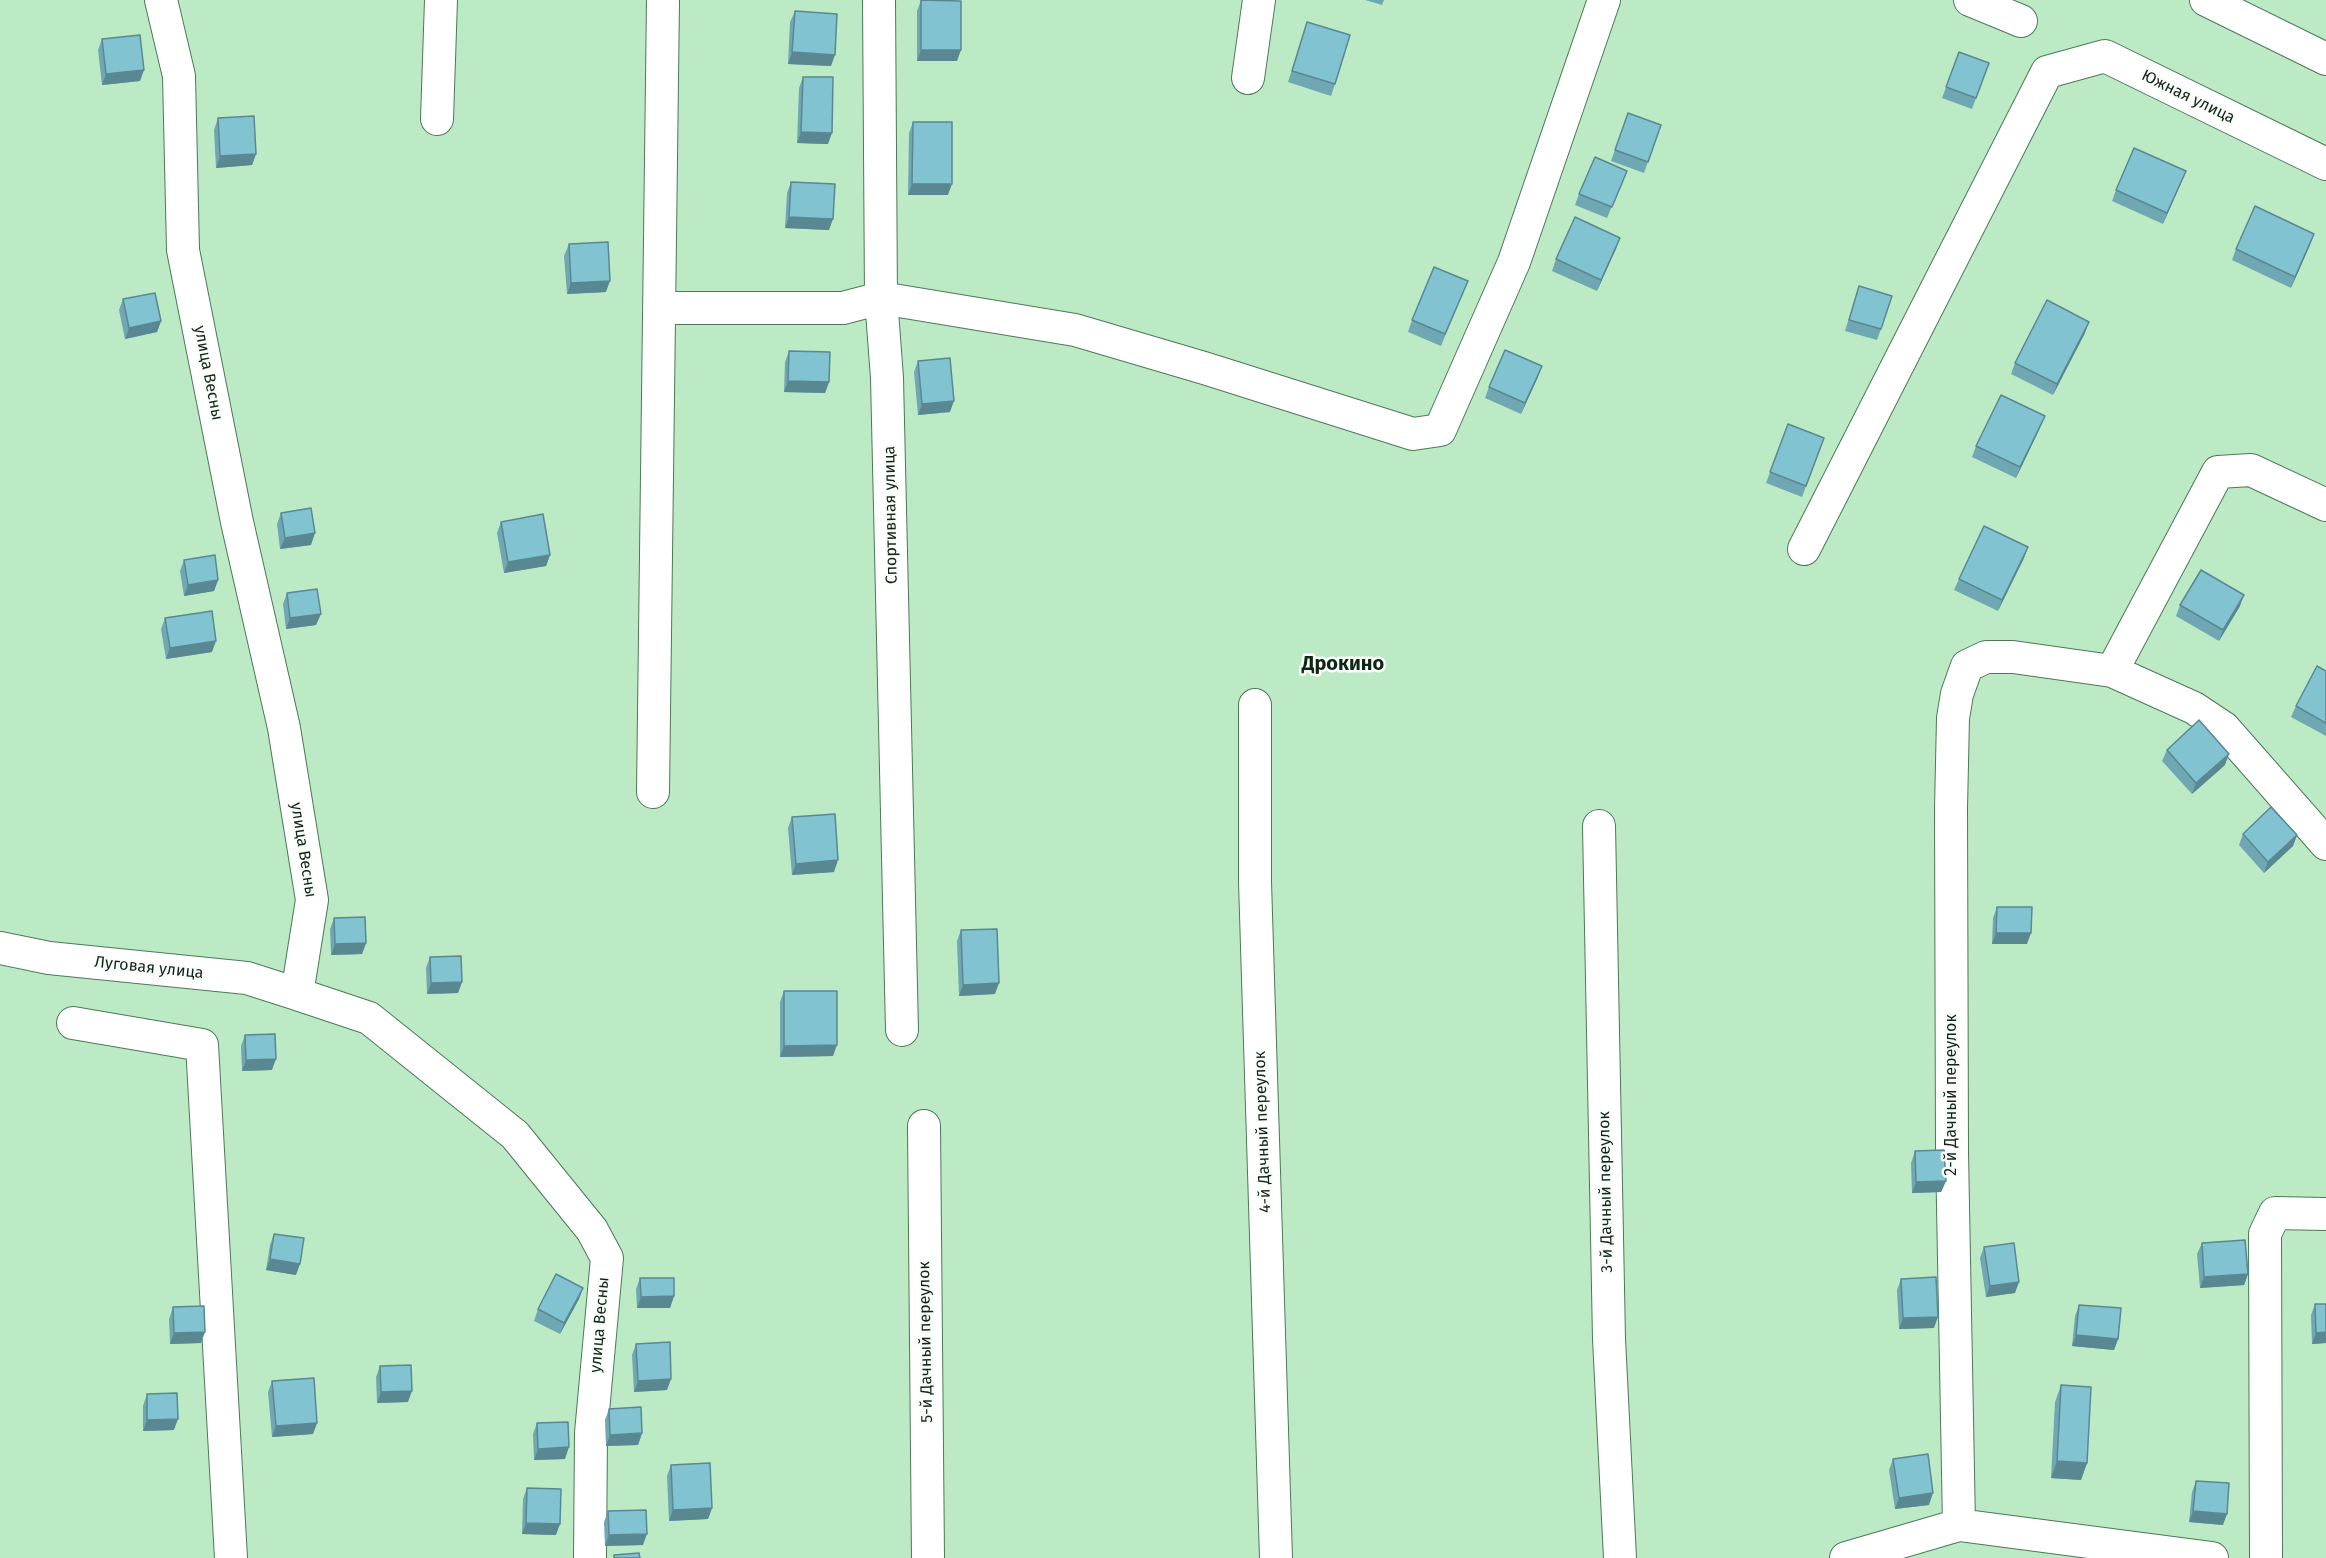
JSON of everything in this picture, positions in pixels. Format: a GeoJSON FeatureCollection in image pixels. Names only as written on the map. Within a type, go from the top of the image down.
{"type":"FeatureCollection","features":[{"type":"Feature","properties":{"kind":"street","name":"улица Весны"},"geometry":{"type":"LineString","coordinates":[[161,0],[179,76],[183,250],[237,522],[284,728],[312,900],[297,994],[369,1018],[515,1135],[592,1230],[607,1258],[591,1433],[590,1558]]}},
{"type":"Feature","properties":{"kind":"street"},"geometry":{"type":"LineString","coordinates":[[437,119],[441,0]]}},
{"type":"Feature","properties":{"kind":"street"},"geometry":{"type":"LineString","coordinates":[[653,792],[663,0]]}},
{"type":"Feature","properties":{"kind":"street","name":"Спортивная улица"},"geometry":{"type":"LineString","coordinates":[[879,0],[881,298],[887,378],[902,1030]]}},
{"type":"Feature","properties":{"kind":"street"},"geometry":{"type":"LineString","coordinates":[[1248,78],[1259,0]]}},
{"type":"Feature","properties":{"kind":"street"},"geometry":{"type":"LineString","coordinates":[[659,308],[843,308],[881,298],[1075,330],[1413,434],[1440,430],[1514,262],[1604,0]]}},
{"type":"Feature","properties":{"kind":"street"},"geometry":{"type":"LineString","coordinates":[[1970,0],[2021,21]]}},
{"type":"Feature","properties":{"kind":"street"},"geometry":{"type":"LineString","coordinates":[[2206,0],[2326,59]]}},
{"type":"Feature","properties":{"kind":"street","name":"Южная улица"},"geometry":{"type":"LineString","coordinates":[[1804,549],[2047,72],[2105,56],[2326,164]]}},
{"type":"Feature","properties":{"kind":"street"},"geometry":{"type":"LineString","coordinates":[[2326,505],[2251,470],[2218,472],[2112,671],[2194,708],[2224,728],[2326,844]]}},
{"type":"Feature","properties":{"kind":"street","name":"2-й Дачный переулок"},"geometry":{"type":"LineString","coordinates":[[1959,1526],[1952,1152],[1951,808],[1953,718],[1957,694],[1967,666],[1986,657],[2013,657],[2112,671]]}},
{"type":"Feature","properties":{"kind":"street","name":"4-й Дачный переулок"},"geometry":{"type":"LineString","coordinates":[[1255,705],[1256,882],[1276,1558]]}},
{"type":"Feature","properties":{"kind":"street","name":"3-й Дачный переулок"},"geometry":{"type":"LineString","coordinates":[[1599,825],[1609,1338],[1620,1558]]}},
{"type":"Feature","properties":{"kind":"street","name":"Луговая улица"},"geometry":{"type":"LineString","coordinates":[[0,948],[49,958],[247,978],[297,994]]}},
{"type":"Feature","properties":{"kind":"street"},"geometry":{"type":"LineString","coordinates":[[73,1023],[202,1045],[231,1558]]}},
{"type":"Feature","properties":{"kind":"street","name":"5-й Дачный переулок"},"geometry":{"type":"LineString","coordinates":[[924,1126],[928,1558]]}},
{"type":"Feature","properties":{"kind":"street"},"geometry":{"type":"LineString","coordinates":[[2266,1558],[2265,1234],[2274,1214],[2326,1214]]}},
{"type":"Feature","properties":{"kind":"street"},"geometry":{"type":"LineString","coordinates":[[1846,1558],[1959,1526],[2212,1558]]}},
{"type":"Feature","properties":{"kind":"building"},"geometry":{"type":"Polygon","coordinates":[[[921,0],[961,1],[961,50],[921,50],[921,0]]]}},
{"type":"Feature","properties":{"kind":"building"},"geometry":{"type":"Polygon","coordinates":[[[795,11],[837,14],[835,55],[792,52],[795,11]]]}},
{"type":"Feature","properties":{"kind":"building"},"geometry":{"type":"Polygon","coordinates":[[[1307,22],[1350,35],[1335,84],[1292,71],[1307,22]]]}},
{"type":"Feature","properties":{"kind":"building"},"geometry":{"type":"Polygon","coordinates":[[[140,35],[144,70],[106,74],[102,39],[140,35]]]}},
{"type":"Feature","properties":{"kind":"building"},"geometry":{"type":"Polygon","coordinates":[[[1959,52],[1989,63],[1976,98],[1946,87],[1959,52]]]}},
{"type":"Feature","properties":{"kind":"building"},"geometry":{"type":"Polygon","coordinates":[[[803,77],[833,77],[832,133],[801,132],[803,77]]]}},
{"type":"Feature","properties":{"kind":"building"},"geometry":{"type":"Polygon","coordinates":[[[1628,113],[1661,125],[1648,162],[1615,150],[1628,113]]]}},
{"type":"Feature","properties":{"kind":"building"},"geometry":{"type":"Polygon","coordinates":[[[254,116],[256,154],[220,156],[218,118],[254,116]]]}},
{"type":"Feature","properties":{"kind":"building"},"geometry":{"type":"Polygon","coordinates":[[[913,122],[952,122],[952,184],[912,184],[913,122]]]}},
{"type":"Feature","properties":{"kind":"building"},"geometry":{"type":"Polygon","coordinates":[[[2134,148],[2186,171],[2167,213],[2116,190],[2134,148]]]}},
{"type":"Feature","properties":{"kind":"building"},"geometry":{"type":"Polygon","coordinates":[[[1595,157],[1627,171],[1612,207],[1579,194],[1595,157]]]}},
{"type":"Feature","properties":{"kind":"building"},"geometry":{"type":"Polygon","coordinates":[[[791,182],[835,184],[833,219],[789,217],[791,182]]]}},
{"type":"Feature","properties":{"kind":"building"},"geometry":{"type":"Polygon","coordinates":[[[2255,206],[2314,234],[2295,277],[2236,249],[2255,206]]]}},
{"type":"Feature","properties":{"kind":"building"},"geometry":{"type":"Polygon","coordinates":[[[1575,217],[1620,238],[1601,280],[1556,259],[1575,217]]]}},
{"type":"Feature","properties":{"kind":"building"},"geometry":{"type":"Polygon","coordinates":[[[608,242],[610,281],[571,283],[569,244],[608,242]]]}},
{"type":"Feature","properties":{"kind":"building"},"geometry":{"type":"Polygon","coordinates":[[[1434,267],[1468,281],[1445,334],[1412,320],[1434,267]]]}},
{"type":"Feature","properties":{"kind":"building"},"geometry":{"type":"Polygon","coordinates":[[[1859,286],[1892,296],[1881,329],[1849,320],[1859,286]]]}},
{"type":"Feature","properties":{"kind":"building"},"geometry":{"type":"Polygon","coordinates":[[[155,293],[161,321],[129,328],[123,299],[155,293]]]}},
{"type":"Feature","properties":{"kind":"building"},"geometry":{"type":"Polygon","coordinates":[[[2047,300],[2089,322],[2057,384],[2015,363],[2047,300]]]}},
{"type":"Feature","properties":{"kind":"building"},"geometry":{"type":"Polygon","coordinates":[[[1505,350],[1542,366],[1525,403],[1489,387],[1505,350]]]}},
{"type":"Feature","properties":{"kind":"building"},"geometry":{"type":"Polygon","coordinates":[[[789,351],[830,352],[829,382],[788,381],[789,351]]]}},
{"type":"Feature","properties":{"kind":"building"},"geometry":{"type":"Polygon","coordinates":[[[950,358],[954,401],[922,404],[918,361],[950,358]]]}},
{"type":"Feature","properties":{"kind":"building"},"geometry":{"type":"Polygon","coordinates":[[[2001,395],[2045,416],[2020,467],[1976,446],[2001,395]]]}},
{"type":"Feature","properties":{"kind":"building"},"geometry":{"type":"Polygon","coordinates":[[[1788,424],[1824,438],[1806,486],[1770,472],[1788,424]]]}},
{"type":"Feature","properties":{"kind":"building"},"geometry":{"type":"Polygon","coordinates":[[[311,508],[315,533],[285,538],[281,513],[311,508]]]}},
{"type":"Feature","properties":{"kind":"building"},"geometry":{"type":"Polygon","coordinates":[[[543,514],[550,555],[508,562],[501,522],[543,514]]]}},
{"type":"Feature","properties":{"kind":"building"},"geometry":{"type":"Polygon","coordinates":[[[1984,526],[2028,547],[2002,600],[1959,579],[1984,526]]]}},
{"type":"Feature","properties":{"kind":"building"},"geometry":{"type":"Polygon","coordinates":[[[215,555],[218,580],[188,585],[184,560],[215,555]]]}},
{"type":"Feature","properties":{"kind":"building"},"geometry":{"type":"Polygon","coordinates":[[[2201,570],[2244,595],[2223,630],[2180,605],[2201,570]]]}},
{"type":"Feature","properties":{"kind":"building"},"geometry":{"type":"Polygon","coordinates":[[[317,589],[321,614],[290,618],[287,593],[317,589]]]}},
{"type":"Feature","properties":{"kind":"building"},"geometry":{"type":"Polygon","coordinates":[[[212,611],[216,641],[170,648],[165,618],[212,611]]]}},
{"type":"Feature","properties":{"kind":"building"},"geometry":{"type":"Polygon","coordinates":[[[2317,666],[2326,671],[2326,723],[2296,706],[2317,666]]]}},
{"type":"Feature","properties":{"kind":"building"},"geometry":{"type":"Polygon","coordinates":[[[2199,720],[2229,754],[2196,783],[2167,750],[2199,720]]]}},
{"type":"Feature","properties":{"kind":"building"},"geometry":{"type":"Polygon","coordinates":[[[2271,807],[2297,835],[2268,862],[2243,834],[2271,807]]]}},
{"type":"Feature","properties":{"kind":"building"},"geometry":{"type":"Polygon","coordinates":[[[835,814],[838,860],[796,864],[792,817],[835,814]]]}},
{"type":"Feature","properties":{"kind":"building"},"geometry":{"type":"Polygon","coordinates":[[[1997,907],[2032,907],[2031,933],[1996,933],[1997,907]]]}},
{"type":"Feature","properties":{"kind":"building"},"geometry":{"type":"Polygon","coordinates":[[[365,917],[366,943],[335,944],[334,918],[365,917]]]}},
{"type":"Feature","properties":{"kind":"building"},"geometry":{"type":"Polygon","coordinates":[[[997,929],[999,983],[963,985],[961,930],[997,929]]]}},
{"type":"Feature","properties":{"kind":"building"},"geometry":{"type":"Polygon","coordinates":[[[461,956],[462,982],[431,983],[430,957],[461,956]]]}},
{"type":"Feature","properties":{"kind":"building"},"geometry":{"type":"Polygon","coordinates":[[[784,991],[837,991],[837,1045],[784,1046],[784,991]]]}},
{"type":"Feature","properties":{"kind":"building"},"geometry":{"type":"Polygon","coordinates":[[[275,1034],[276,1059],[246,1060],[245,1035],[275,1034]]]}},
{"type":"Feature","properties":{"kind":"building"},"geometry":{"type":"Polygon","coordinates":[[[1944,1150],[1946,1181],[1916,1182],[1915,1151],[1944,1150]]]}},
{"type":"Feature","properties":{"kind":"building"},"geometry":{"type":"Polygon","coordinates":[[[274,1234],[304,1238],[300,1264],[270,1259],[274,1234]]]}},
{"type":"Feature","properties":{"kind":"building"},"geometry":{"type":"Polygon","coordinates":[[[2245,1240],[2248,1274],[2204,1277],[2202,1243],[2245,1240]]]}},
{"type":"Feature","properties":{"kind":"building"},"geometry":{"type":"Polygon","coordinates":[[[2014,1243],[2019,1282],[1990,1286],[1984,1247],[2014,1243]]]}},
{"type":"Feature","properties":{"kind":"building"},"geometry":{"type":"Polygon","coordinates":[[[556,1274],[583,1288],[564,1323],[538,1309],[556,1274]]]}},
{"type":"Feature","properties":{"kind":"building"},"geometry":{"type":"Polygon","coordinates":[[[1936,1277],[1938,1317],[1903,1318],[1901,1279],[1936,1277]]]}},
{"type":"Feature","properties":{"kind":"building"},"geometry":{"type":"Polygon","coordinates":[[[640,1278],[674,1278],[674,1296],[641,1297],[640,1278]]]}},
{"type":"Feature","properties":{"kind":"building"},"geometry":{"type":"Polygon","coordinates":[[[2315,1304],[2326,1304],[2326,1332],[2316,1333],[2315,1304]]]}},
{"type":"Feature","properties":{"kind":"building"},"geometry":{"type":"Polygon","coordinates":[[[2079,1305],[2121,1308],[2118,1339],[2076,1335],[2079,1305]]]}},
{"type":"Feature","properties":{"kind":"building"},"geometry":{"type":"Polygon","coordinates":[[[204,1306],[205,1332],[174,1333],[173,1307],[204,1306]]]}},
{"type":"Feature","properties":{"kind":"building"},"geometry":{"type":"Polygon","coordinates":[[[670,1342],[671,1379],[638,1381],[636,1344],[670,1342]]]}},
{"type":"Feature","properties":{"kind":"building"},"geometry":{"type":"Polygon","coordinates":[[[411,1365],[412,1391],[381,1392],[380,1366],[411,1365]]]}},
{"type":"Feature","properties":{"kind":"building"},"geometry":{"type":"Polygon","coordinates":[[[314,1378],[317,1423],[276,1426],[272,1381],[314,1378]]]}},
{"type":"Feature","properties":{"kind":"building"},"geometry":{"type":"Polygon","coordinates":[[[2061,1385],[2091,1387],[2087,1463],[2057,1461],[2061,1385]]]}},
{"type":"Feature","properties":{"kind":"building"},"geometry":{"type":"Polygon","coordinates":[[[177,1393],[178,1419],[147,1420],[147,1394],[177,1393]]]}},
{"type":"Feature","properties":{"kind":"building"},"geometry":{"type":"Polygon","coordinates":[[[641,1407],[642,1433],[610,1435],[609,1409],[641,1407]]]}},
{"type":"Feature","properties":{"kind":"building"},"geometry":{"type":"Polygon","coordinates":[[[568,1422],[569,1447],[538,1449],[537,1423],[568,1422]]]}},
{"type":"Feature","properties":{"kind":"building"},"geometry":{"type":"Polygon","coordinates":[[[1928,1454],[1933,1493],[1899,1498],[1893,1459],[1928,1454]]]}},
{"type":"Feature","properties":{"kind":"building"},"geometry":{"type":"Polygon","coordinates":[[[710,1463],[712,1508],[673,1510],[671,1465],[710,1463]]]}},
{"type":"Feature","properties":{"kind":"building"},"geometry":{"type":"Polygon","coordinates":[[[2196,1481],[2229,1483],[2227,1514],[2193,1511],[2196,1481]]]}},
{"type":"Feature","properties":{"kind":"building"},"geometry":{"type":"Polygon","coordinates":[[[527,1488],[561,1489],[560,1524],[526,1523],[527,1488]]]}},
{"type":"Feature","properties":{"kind":"building"},"geometry":{"type":"Polygon","coordinates":[[[646,1510],[647,1534],[609,1535],[608,1511],[646,1510]]]}},
{"type":"Feature","properties":{"kind":"building"},"geometry":{"type":"Polygon","coordinates":[[[639,1553],[640,1558],[614,1558],[614,1555],[639,1553]]]}},
{"type":"Feature","properties":{"kind":"district","name":"Дрокино"},"geometry":{"type":"Point","coordinates":[1343,664]}}]}
